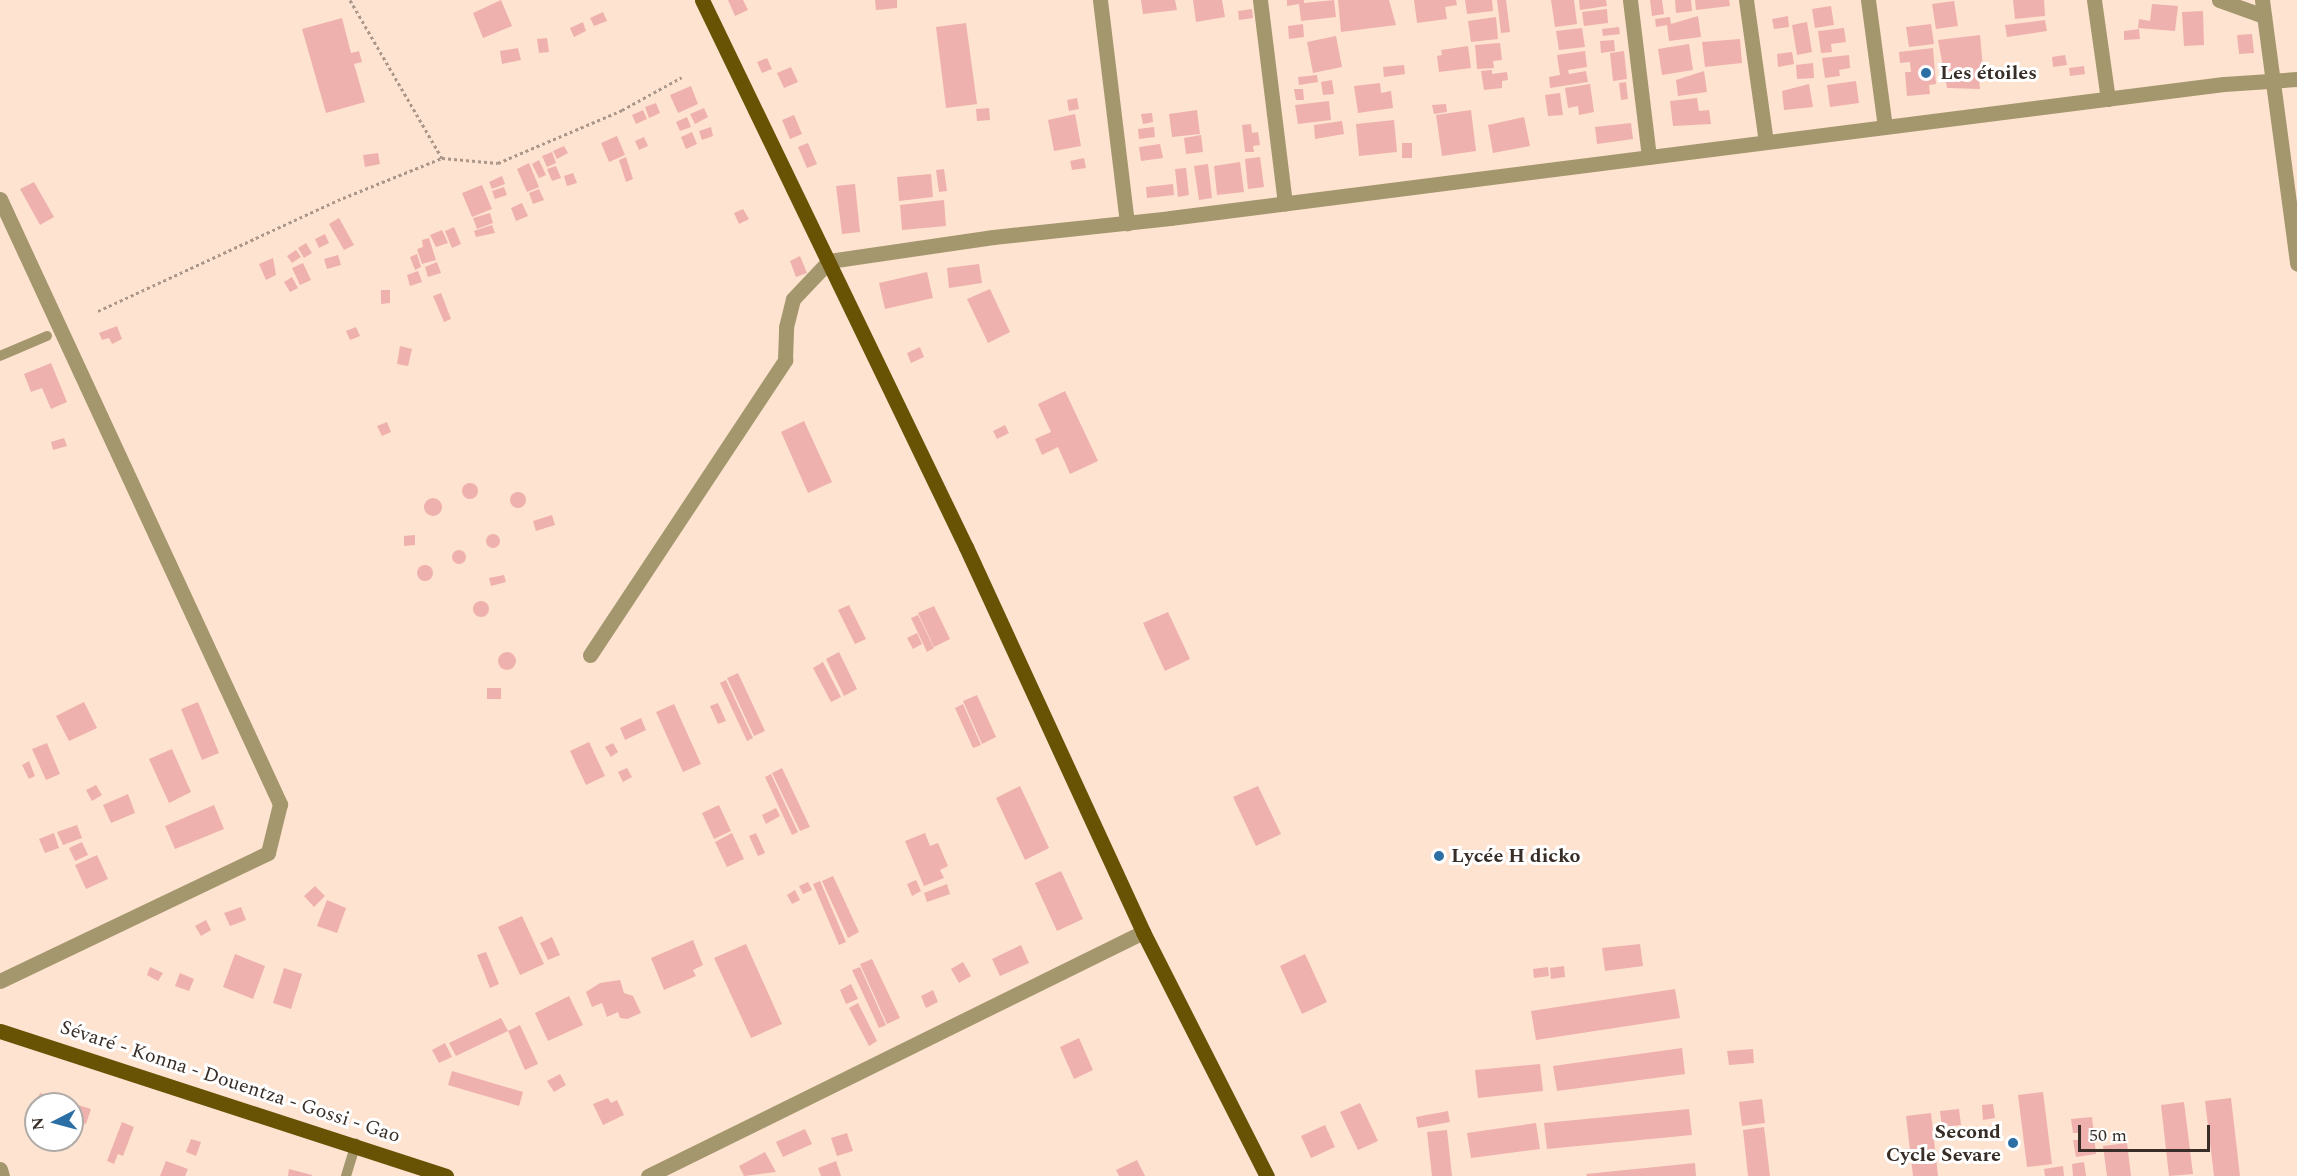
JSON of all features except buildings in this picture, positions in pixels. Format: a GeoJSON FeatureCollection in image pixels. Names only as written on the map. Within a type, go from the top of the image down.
{"type":"FeatureCollection","features":[{"type":"Feature","properties":{"kind":"main road"},"geometry":{"type":"LineString","coordinates":[[702,0],[829,261],[1143,932],[1267,1176]]}},
{"type":"Feature","properties":{"kind":"main road","name":"Sévaré - Konna - Douentza - Gossi - Gao"},"geometry":{"type":"LineString","coordinates":[[0,1031],[356,1144],[446,1176]]}},
{"type":"Feature","properties":{"kind":"street"},"geometry":{"type":"LineString","coordinates":[[1100,0],[1127,223]]}},
{"type":"Feature","properties":{"kind":"street"},"geometry":{"type":"LineString","coordinates":[[1260,0],[1285,203]]}},
{"type":"Feature","properties":{"kind":"street"},"geometry":{"type":"LineString","coordinates":[[1630,0],[1649,158]]}},
{"type":"Feature","properties":{"kind":"street"},"geometry":{"type":"LineString","coordinates":[[1746,0],[1766,142]]}},
{"type":"Feature","properties":{"kind":"street"},"geometry":{"type":"LineString","coordinates":[[1868,0],[1885,127]]}},
{"type":"Feature","properties":{"kind":"street"},"geometry":{"type":"LineString","coordinates":[[2094,0],[2108,99]]}},
{"type":"Feature","properties":{"kind":"street"},"geometry":{"type":"LineString","coordinates":[[2220,0],[2264,16]]}},
{"type":"Feature","properties":{"kind":"street"},"geometry":{"type":"LineString","coordinates":[[2262,0],[2275,82],[2297,264]]}},
{"type":"Feature","properties":{"kind":"street"},"geometry":{"type":"LineString","coordinates":[[590,655],[785,360],[786,327],[793,299],[829,261],[2224,84],[2297,79]]}},
{"type":"Feature","properties":{"kind":"street"},"geometry":{"type":"LineString","coordinates":[[0,199],[280,804],[268,853],[0,981]]}},
{"type":"Feature","properties":{"kind":"street"},"geometry":{"type":"LineString","coordinates":[[648,1176],[1143,932]]}},
{"type":"Feature","properties":{"kind":"street"},"geometry":{"type":"LineString","coordinates":[[0,1169],[2,1176]]}},
{"type":"Feature","properties":{"kind":"lane"},"geometry":{"type":"LineString","coordinates":[[0,356],[47,336]]}},
{"type":"Feature","properties":{"kind":"lane"},"geometry":{"type":"LineString","coordinates":[[346,1176],[356,1144]]}},
{"type":"Feature","properties":{"kind":"path"},"geometry":{"type":"LineString","coordinates":[[350,0],[442,158]]}},
{"type":"Feature","properties":{"kind":"path"},"geometry":{"type":"LineString","coordinates":[[98,310],[343,198],[442,158],[498,163],[622,110],[682,77]]}},
{"type":"Feature","properties":{"kind":"place","name":"Les étoiles"},"geometry":{"type":"Point","coordinates":[1926,73]}},
{"type":"Feature","properties":{"kind":"place","name":"Lycée H dicko"},"geometry":{"type":"Point","coordinates":[1439,856]}},
{"type":"Feature","properties":{"kind":"place","name":"Second Cycle Sevare"},"geometry":{"type":"Point","coordinates":[2013,1143]}}]}
